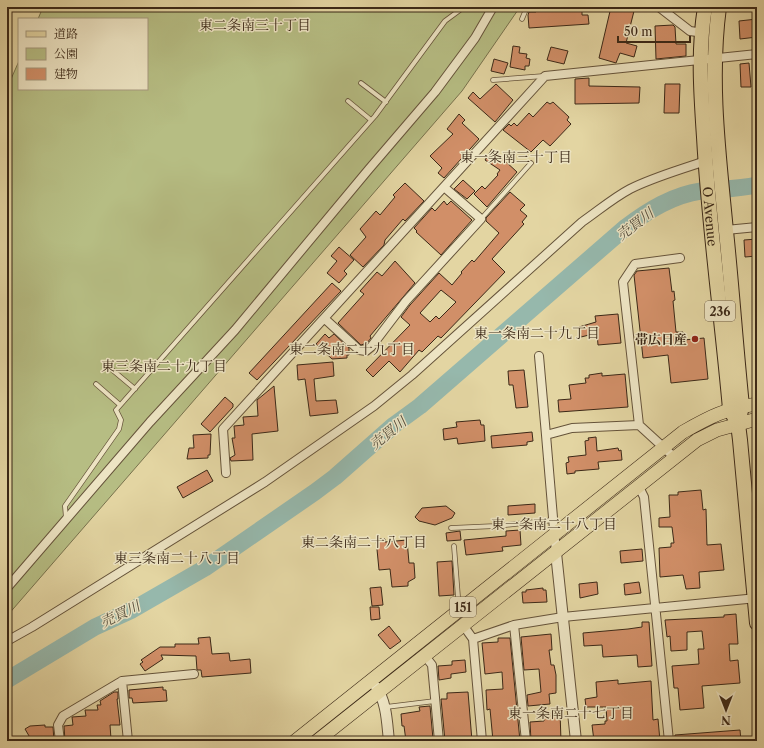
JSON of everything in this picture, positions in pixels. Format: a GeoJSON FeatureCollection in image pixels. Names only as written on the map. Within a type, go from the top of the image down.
{"type":"FeatureCollection","features":[{"type":"Feature","properties":{"kind":"highway","name":"O Avenue"},"geometry":{"type":"LineString","coordinates":[[705,7],[701,33],[714,80],[720,170],[717,212],[726,230],[736,407]]}},
{"type":"Feature","properties":{"kind":"highway","name":"O Avenue"},"geometry":{"type":"LineString","coordinates":[[719,7],[715,35],[708,58],[706,166],[717,212],[756,598],[757,623]]}},
{"type":"Feature","properties":{"kind":"main road","name":"151"},"geometry":{"type":"LineString","coordinates":[[295,741],[465,605],[554,526],[662,447],[696,424],[736,407],[757,404]]}},
{"type":"Feature","properties":{"kind":"main road","name":"151"},"geometry":{"type":"LineString","coordinates":[[317,741],[697,440],[717,430],[757,419]]}},
{"type":"Feature","properties":{"kind":"street"},"geometry":{"type":"LineString","coordinates":[[7,588],[145,428],[235,330],[435,92],[475,38],[493,7]]}},
{"type":"Feature","properties":{"kind":"street"},"geometry":{"type":"LineString","coordinates":[[659,7],[690,31],[715,35]]}},
{"type":"Feature","properties":{"kind":"street"},"geometry":{"type":"LineString","coordinates":[[226,473],[223,429],[325,319],[545,76],[757,54]]}},
{"type":"Feature","properties":{"kind":"street"},"geometry":{"type":"LineString","coordinates":[[7,641],[265,482],[374,406],[412,375],[577,227],[605,205],[629,190],[650,180],[706,166]]}},
{"type":"Feature","properties":{"kind":"street"},"geometry":{"type":"LineString","coordinates":[[325,319],[359,350],[366,351],[371,347],[406,301],[481,219],[444,187]]}},
{"type":"Feature","properties":{"kind":"street"},"geometry":{"type":"LineString","coordinates":[[726,230],[757,227]]}},
{"type":"Feature","properties":{"kind":"street"},"geometry":{"type":"LineString","coordinates":[[674,457],[639,425],[623,282],[635,264],[680,258]]}},
{"type":"Feature","properties":{"kind":"street"},"geometry":{"type":"LineString","coordinates":[[539,356],[556,553],[576,741]]}},
{"type":"Feature","properties":{"kind":"street"},"geometry":{"type":"LineString","coordinates":[[546,435],[572,428],[639,425]]}},
{"type":"Feature","properties":{"kind":"street"},"geometry":{"type":"LineString","coordinates":[[638,487],[644,497],[669,741]]}},
{"type":"Feature","properties":{"kind":"street"},"geometry":{"type":"LineString","coordinates":[[473,639],[514,625],[563,617],[756,598]]}},
{"type":"Feature","properties":{"kind":"street"},"geometry":{"type":"LineString","coordinates":[[463,625],[473,639],[482,741]]}},
{"type":"Feature","properties":{"kind":"street"},"geometry":{"type":"LineString","coordinates":[[514,625],[526,741]]}},
{"type":"Feature","properties":{"kind":"street"},"geometry":{"type":"LineString","coordinates":[[425,656],[432,665],[439,741]]}},
{"type":"Feature","properties":{"kind":"street"},"geometry":{"type":"LineString","coordinates":[[60,741],[58,725],[63,716],[122,681],[194,674]]}},
{"type":"Feature","properties":{"kind":"street"},"geometry":{"type":"LineString","coordinates":[[371,680],[379,692],[384,707],[389,741]]}},
{"type":"Feature","properties":{"kind":"street"},"geometry":{"type":"LineString","coordinates":[[122,681],[128,741]]}},
{"type":"Feature","properties":{"kind":"lane"},"geometry":{"type":"LineString","coordinates":[[66,519],[66,506],[119,429],[121,420],[116,410],[371,120],[386,102],[445,21],[464,7]]}},
{"type":"Feature","properties":{"kind":"lane"},"geometry":{"type":"LineString","coordinates":[[522,18],[527,7]]}},
{"type":"Feature","properties":{"kind":"lane"},"geometry":{"type":"LineString","coordinates":[[493,80],[545,76]]}},
{"type":"Feature","properties":{"kind":"lane"},"geometry":{"type":"LineString","coordinates":[[361,83],[386,102]]}},
{"type":"Feature","properties":{"kind":"lane"},"geometry":{"type":"LineString","coordinates":[[348,101],[371,120]]}},
{"type":"Feature","properties":{"kind":"lane"},"geometry":{"type":"LineString","coordinates":[[481,219],[530,164]]}},
{"type":"Feature","properties":{"kind":"lane"},"geometry":{"type":"LineString","coordinates":[[110,368],[135,389]]}},
{"type":"Feature","properties":{"kind":"lane"},"geometry":{"type":"LineString","coordinates":[[96,384],[120,405]]}},
{"type":"Feature","properties":{"kind":"lane"},"geometry":{"type":"LineString","coordinates":[[451,528],[554,526]]}},
{"type":"Feature","properties":{"kind":"lane"},"geometry":{"type":"LineString","coordinates":[[454,546],[458,597],[465,605]]}},
{"type":"Feature","properties":{"kind":"lane"},"geometry":{"type":"LineString","coordinates":[[384,707],[435,701]]}},
{"type":"Feature","properties":{"kind":"green space"},"geometry":{"type":"Polygon","coordinates":[[[43,7],[520,7],[462,91],[7,616],[7,88],[18,63],[18,90],[148,90],[148,18],[38,18],[43,7]]]}},
{"type":"Feature","properties":{"kind":"building"},"geometry":{"type":"Polygon","coordinates":[[[536,7],[582,7],[582,15],[588,15],[589,24],[529,28],[529,12],[536,12],[536,7]]]}},
{"type":"Feature","properties":{"kind":"building"},"geometry":{"type":"Polygon","coordinates":[[[611,7],[630,7],[630,9],[634,11],[626,43],[637,46],[634,57],[620,53],[616,63],[599,58],[611,7]]]}},
{"type":"Feature","properties":{"kind":"building"},"geometry":{"type":"Polygon","coordinates":[[[757,19],[757,37],[740,39],[739,21],[757,19]]]}},
{"type":"Feature","properties":{"kind":"building"},"geometry":{"type":"Polygon","coordinates":[[[673,25],[675,27],[676,44],[686,44],[686,56],[656,59],[655,26],[673,25]]]}},
{"type":"Feature","properties":{"kind":"building"},"geometry":{"type":"Polygon","coordinates":[[[513,46],[520,47],[519,53],[527,54],[526,58],[530,59],[529,66],[525,66],[525,70],[510,67],[513,46]]]}},
{"type":"Feature","properties":{"kind":"building"},"geometry":{"type":"Polygon","coordinates":[[[551,47],[568,51],[564,64],[547,60],[551,47]]]}},
{"type":"Feature","properties":{"kind":"building"},"geometry":{"type":"Polygon","coordinates":[[[494,59],[508,63],[504,74],[491,71],[494,59]]]}},
{"type":"Feature","properties":{"kind":"building"},"geometry":{"type":"Polygon","coordinates":[[[749,63],[751,87],[741,87],[740,64],[749,63]]]}},
{"type":"Feature","properties":{"kind":"building"},"geometry":{"type":"Polygon","coordinates":[[[589,78],[589,86],[640,87],[639,103],[575,104],[575,79],[589,78]]]}},
{"type":"Feature","properties":{"kind":"building"},"geometry":{"type":"Polygon","coordinates":[[[496,84],[513,100],[495,122],[468,98],[473,92],[480,99],[496,84]]]}},
{"type":"Feature","properties":{"kind":"building"},"geometry":{"type":"Polygon","coordinates":[[[665,84],[680,84],[679,113],[664,113],[665,84]]]}},
{"type":"Feature","properties":{"kind":"building"},"geometry":{"type":"Polygon","coordinates":[[[547,102],[550,104],[553,102],[569,117],[567,120],[571,124],[550,146],[543,140],[531,152],[503,130],[509,124],[511,126],[514,123],[517,126],[529,113],[533,117],[547,102]]]}},
{"type":"Feature","properties":{"kind":"building"},"geometry":{"type":"Polygon","coordinates":[[[459,114],[465,120],[462,123],[479,139],[444,178],[438,173],[442,168],[430,156],[453,134],[447,129],[459,114]]]}},
{"type":"Feature","properties":{"kind":"building"},"geometry":{"type":"Polygon","coordinates":[[[492,149],[517,172],[487,207],[474,194],[482,186],[485,189],[498,175],[497,174],[500,170],[485,160],[492,149]]]}},
{"type":"Feature","properties":{"kind":"building"},"geometry":{"type":"Polygon","coordinates":[[[463,180],[475,191],[467,199],[454,189],[463,180]]]}},
{"type":"Feature","properties":{"kind":"building"},"geometry":{"type":"Polygon","coordinates":[[[405,183],[424,201],[405,221],[403,219],[385,240],[384,245],[363,267],[350,255],[366,237],[360,229],[376,211],[380,215],[395,197],[393,195],[405,183]]]}},
{"type":"Feature","properties":{"kind":"building"},"geometry":{"type":"Polygon","coordinates":[[[510,192],[525,205],[520,210],[527,216],[522,222],[524,224],[492,259],[505,272],[441,338],[438,336],[422,352],[419,350],[400,372],[389,361],[373,377],[366,370],[410,325],[401,317],[410,305],[439,273],[452,285],[462,273],[461,272],[472,260],[474,262],[499,233],[486,221],[486,218],[510,192]],[[441,290],[420,313],[430,322],[436,316],[439,319],[456,302],[441,290]]]}},
{"type":"Feature","properties":{"kind":"building"},"geometry":{"type":"Polygon","coordinates":[[[444,201],[447,205],[451,201],[472,220],[441,255],[416,232],[417,231],[414,228],[432,208],[435,211],[444,201]]]}},
{"type":"Feature","properties":{"kind":"building"},"geometry":{"type":"Polygon","coordinates":[[[757,239],[757,256],[745,257],[744,240],[757,239]]]}},
{"type":"Feature","properties":{"kind":"building"},"geometry":{"type":"Polygon","coordinates":[[[339,247],[354,260],[344,271],[347,274],[339,283],[327,273],[337,261],[331,256],[339,247]]]}},
{"type":"Feature","properties":{"kind":"building"},"geometry":{"type":"Polygon","coordinates":[[[395,261],[415,283],[370,336],[371,338],[367,343],[361,345],[338,323],[364,294],[360,291],[377,272],[382,276],[395,261]]]}},
{"type":"Feature","properties":{"kind":"building"},"geometry":{"type":"Polygon","coordinates":[[[669,268],[672,292],[674,291],[675,300],[673,301],[676,332],[683,332],[684,340],[704,338],[708,379],[671,383],[668,355],[643,358],[634,275],[637,271],[669,268]]]}},
{"type":"Feature","properties":{"kind":"building"},"geometry":{"type":"Polygon","coordinates":[[[332,283],[341,291],[257,380],[249,373],[332,283]]]}},
{"type":"Feature","properties":{"kind":"building"},"geometry":{"type":"Polygon","coordinates":[[[618,314],[621,343],[598,345],[597,333],[581,337],[579,327],[596,322],[595,316],[618,314]]]}},
{"type":"Feature","properties":{"kind":"building"},"geometry":{"type":"Polygon","coordinates":[[[325,334],[329,338],[334,334],[349,348],[349,355],[347,355],[347,358],[332,359],[316,344],[325,334]]]}},
{"type":"Feature","properties":{"kind":"building"},"geometry":{"type":"Polygon","coordinates":[[[333,362],[334,376],[314,379],[316,401],[336,400],[338,413],[310,416],[305,379],[298,380],[297,365],[333,362]]]}},
{"type":"Feature","properties":{"kind":"building"},"geometry":{"type":"Polygon","coordinates":[[[524,370],[528,407],[516,408],[513,385],[509,385],[508,371],[524,370]]]}},
{"type":"Feature","properties":{"kind":"building"},"geometry":{"type":"Polygon","coordinates":[[[602,373],[602,376],[625,374],[628,407],[559,412],[558,400],[571,399],[569,385],[586,383],[585,378],[589,378],[589,375],[602,373]]]}},
{"type":"Feature","properties":{"kind":"building"},"geometry":{"type":"Polygon","coordinates":[[[274,386],[278,431],[252,434],[253,460],[231,461],[230,458],[235,455],[232,438],[235,438],[234,426],[244,425],[243,417],[258,416],[257,400],[274,386]]]}},
{"type":"Feature","properties":{"kind":"building"},"geometry":{"type":"Polygon","coordinates":[[[225,397],[233,404],[233,407],[210,432],[201,424],[225,397]]]}},
{"type":"Feature","properties":{"kind":"building"},"geometry":{"type":"Polygon","coordinates":[[[480,420],[481,425],[484,425],[485,441],[458,444],[457,438],[444,440],[443,429],[457,427],[456,422],[480,420]]]}},
{"type":"Feature","properties":{"kind":"building"},"geometry":{"type":"Polygon","coordinates":[[[532,432],[533,441],[527,442],[527,445],[492,448],[491,436],[532,432]]]}},
{"type":"Feature","properties":{"kind":"building"},"geometry":{"type":"Polygon","coordinates":[[[211,434],[210,455],[208,455],[208,458],[187,459],[189,448],[194,448],[193,435],[211,434]]]}},
{"type":"Feature","properties":{"kind":"building"},"geometry":{"type":"Polygon","coordinates":[[[596,437],[597,451],[618,448],[619,451],[621,450],[622,460],[598,462],[599,469],[575,471],[575,473],[567,474],[566,463],[569,462],[568,457],[586,455],[585,441],[589,440],[588,438],[596,437]]]}},
{"type":"Feature","properties":{"kind":"building"},"geometry":{"type":"Polygon","coordinates":[[[207,470],[213,481],[183,498],[177,487],[207,470]]]}},
{"type":"Feature","properties":{"kind":"building"},"geometry":{"type":"Polygon","coordinates":[[[701,490],[703,510],[706,509],[707,545],[721,544],[724,570],[699,572],[700,588],[686,589],[683,575],[660,577],[659,548],[671,547],[671,543],[674,543],[672,527],[659,527],[659,518],[670,517],[669,495],[678,495],[678,492],[701,490]]]}},
{"type":"Feature","properties":{"kind":"building"},"geometry":{"type":"Polygon","coordinates":[[[535,504],[535,513],[508,515],[508,506],[535,504]]]}},
{"type":"Feature","properties":{"kind":"building"},"geometry":{"type":"Polygon","coordinates":[[[446,506],[455,513],[452,518],[435,525],[419,521],[415,517],[422,508],[446,506]]]}},
{"type":"Feature","properties":{"kind":"building"},"geometry":{"type":"Polygon","coordinates":[[[520,530],[521,545],[502,547],[503,551],[466,555],[464,540],[506,536],[506,531],[520,530]]]}},
{"type":"Feature","properties":{"kind":"building"},"geometry":{"type":"Polygon","coordinates":[[[460,531],[461,540],[447,541],[446,533],[460,531]]]}},
{"type":"Feature","properties":{"kind":"building"},"geometry":{"type":"Polygon","coordinates":[[[376,539],[385,539],[385,542],[407,540],[409,563],[414,563],[415,578],[408,582],[408,586],[392,587],[390,569],[379,570],[376,539]]]}},
{"type":"Feature","properties":{"kind":"building"},"geometry":{"type":"Polygon","coordinates":[[[642,549],[643,561],[621,563],[620,551],[642,549]]]}},
{"type":"Feature","properties":{"kind":"building"},"geometry":{"type":"Polygon","coordinates":[[[452,561],[454,595],[439,596],[437,562],[452,561]]]}},
{"type":"Feature","properties":{"kind":"building"},"geometry":{"type":"Polygon","coordinates":[[[597,582],[598,594],[580,598],[579,584],[597,582]]]}},
{"type":"Feature","properties":{"kind":"building"},"geometry":{"type":"Polygon","coordinates":[[[639,582],[641,593],[625,595],[624,584],[639,582]]]}},
{"type":"Feature","properties":{"kind":"building"},"geometry":{"type":"Polygon","coordinates":[[[381,587],[383,605],[372,606],[370,588],[381,587]]]}},
{"type":"Feature","properties":{"kind":"building"},"geometry":{"type":"Polygon","coordinates":[[[543,588],[543,590],[546,590],[547,602],[523,603],[522,592],[526,592],[526,590],[543,588]]]}},
{"type":"Feature","properties":{"kind":"building"},"geometry":{"type":"Polygon","coordinates":[[[370,607],[379,607],[380,619],[371,620],[370,607]]]}},
{"type":"Feature","properties":{"kind":"building"},"geometry":{"type":"Polygon","coordinates":[[[736,614],[738,644],[729,644],[730,661],[738,660],[740,683],[702,686],[704,708],[680,710],[678,688],[674,688],[672,666],[699,664],[698,649],[704,649],[702,631],[687,632],[687,650],[671,651],[670,636],[667,637],[665,620],[724,617],[724,615],[736,614]]]}},
{"type":"Feature","properties":{"kind":"building"},"geometry":{"type":"Polygon","coordinates":[[[642,622],[649,622],[652,666],[638,667],[637,655],[603,657],[602,645],[584,646],[583,633],[642,627],[642,622]]]}},
{"type":"Feature","properties":{"kind":"building"},"geometry":{"type":"Polygon","coordinates":[[[389,626],[401,641],[390,649],[378,635],[389,626]]]}},
{"type":"Feature","properties":{"kind":"building"},"geometry":{"type":"Polygon","coordinates":[[[551,634],[552,650],[549,650],[551,665],[554,665],[556,675],[556,693],[549,694],[550,704],[528,706],[527,695],[541,692],[539,669],[524,670],[521,637],[551,634]]]}},
{"type":"Feature","properties":{"kind":"building"},"geometry":{"type":"Polygon","coordinates":[[[210,637],[212,654],[229,653],[230,661],[250,659],[251,673],[202,677],[201,670],[197,670],[196,656],[161,655],[163,659],[145,671],[140,664],[143,662],[141,660],[160,647],[175,647],[175,644],[199,644],[198,638],[210,637]]]}},
{"type":"Feature","properties":{"kind":"building"},"geometry":{"type":"Polygon","coordinates":[[[498,638],[510,638],[520,741],[493,741],[490,709],[487,710],[486,690],[503,689],[502,672],[485,674],[482,643],[498,642],[498,638]]]}},
{"type":"Feature","properties":{"kind":"building"},"geometry":{"type":"Polygon","coordinates":[[[465,660],[466,672],[451,674],[451,678],[439,680],[438,666],[452,665],[452,661],[465,660]]]}},
{"type":"Feature","properties":{"kind":"building"},"geometry":{"type":"Polygon","coordinates":[[[618,680],[618,684],[651,681],[653,720],[658,719],[660,741],[594,741],[592,725],[605,724],[605,721],[607,721],[606,707],[586,707],[585,699],[597,697],[596,682],[618,680]]]}},
{"type":"Feature","properties":{"kind":"building"},"geometry":{"type":"Polygon","coordinates":[[[163,687],[163,690],[166,690],[167,701],[133,703],[132,698],[129,698],[129,690],[163,687]]]}},
{"type":"Feature","properties":{"kind":"building"},"geometry":{"type":"Polygon","coordinates":[[[114,692],[118,692],[117,699],[120,725],[110,725],[111,739],[65,741],[64,726],[73,725],[72,717],[86,716],[85,710],[98,710],[97,705],[101,705],[100,701],[114,692]]]}},
{"type":"Feature","properties":{"kind":"building"},"geometry":{"type":"Polygon","coordinates":[[[468,692],[472,741],[445,741],[441,699],[447,699],[447,693],[468,692]]]}},
{"type":"Feature","properties":{"kind":"building"},"geometry":{"type":"Polygon","coordinates":[[[430,706],[433,739],[406,741],[404,726],[402,726],[401,714],[420,711],[419,707],[430,706]]]}},
{"type":"Feature","properties":{"kind":"building"},"geometry":{"type":"Polygon","coordinates":[[[560,712],[561,741],[531,741],[530,722],[544,721],[544,713],[560,712]]]}},
{"type":"Feature","properties":{"kind":"building"},"geometry":{"type":"Polygon","coordinates":[[[45,725],[45,727],[53,727],[54,741],[32,741],[25,729],[30,726],[45,725]]]}},
{"type":"Feature","properties":{"kind":"building"},"geometry":{"type":"Polygon","coordinates":[[[740,730],[741,741],[675,741],[675,735],[740,730]]]}},
{"type":"Feature","properties":{"kind":"waterway","name":"売買川"},"geometry":{"type":"LineString","coordinates":[[7,680],[95,627],[132,610],[205,568],[315,492],[335,477],[394,425],[420,406],[626,227],[643,215],[662,204],[691,193],[757,185]]}},
{"type":"Feature","properties":{"kind":"place","name":"帯広日産"},"geometry":{"type":"Point","coordinates":[695,339]}},
{"type":"Feature","properties":{"kind":"district","name":"東二条南三十丁目"},"geometry":{"type":"Point","coordinates":[255,25]}},
{"type":"Feature","properties":{"kind":"district","name":"東一条南三十丁目"},"geometry":{"type":"Point","coordinates":[516,157]}},
{"type":"Feature","properties":{"kind":"district","name":"東一条南二十九丁目"},"geometry":{"type":"Point","coordinates":[537,333]}},
{"type":"Feature","properties":{"kind":"district","name":"東二条南二十九丁目"},"geometry":{"type":"Point","coordinates":[352,349]}},
{"type":"Feature","properties":{"kind":"district","name":"東三条南二十九丁目"},"geometry":{"type":"Point","coordinates":[164,366]}},
{"type":"Feature","properties":{"kind":"district","name":"東一条南二十八丁目"},"geometry":{"type":"Point","coordinates":[554,524]}},
{"type":"Feature","properties":{"kind":"district","name":"東二条南二十八丁目"},"geometry":{"type":"Point","coordinates":[364,542]}},
{"type":"Feature","properties":{"kind":"district","name":"東三条南二十八丁目"},"geometry":{"type":"Point","coordinates":[177,558]}},
{"type":"Feature","properties":{"kind":"district","name":"東一条南二十七丁目"},"geometry":{"type":"Point","coordinates":[571,713]}}]}
